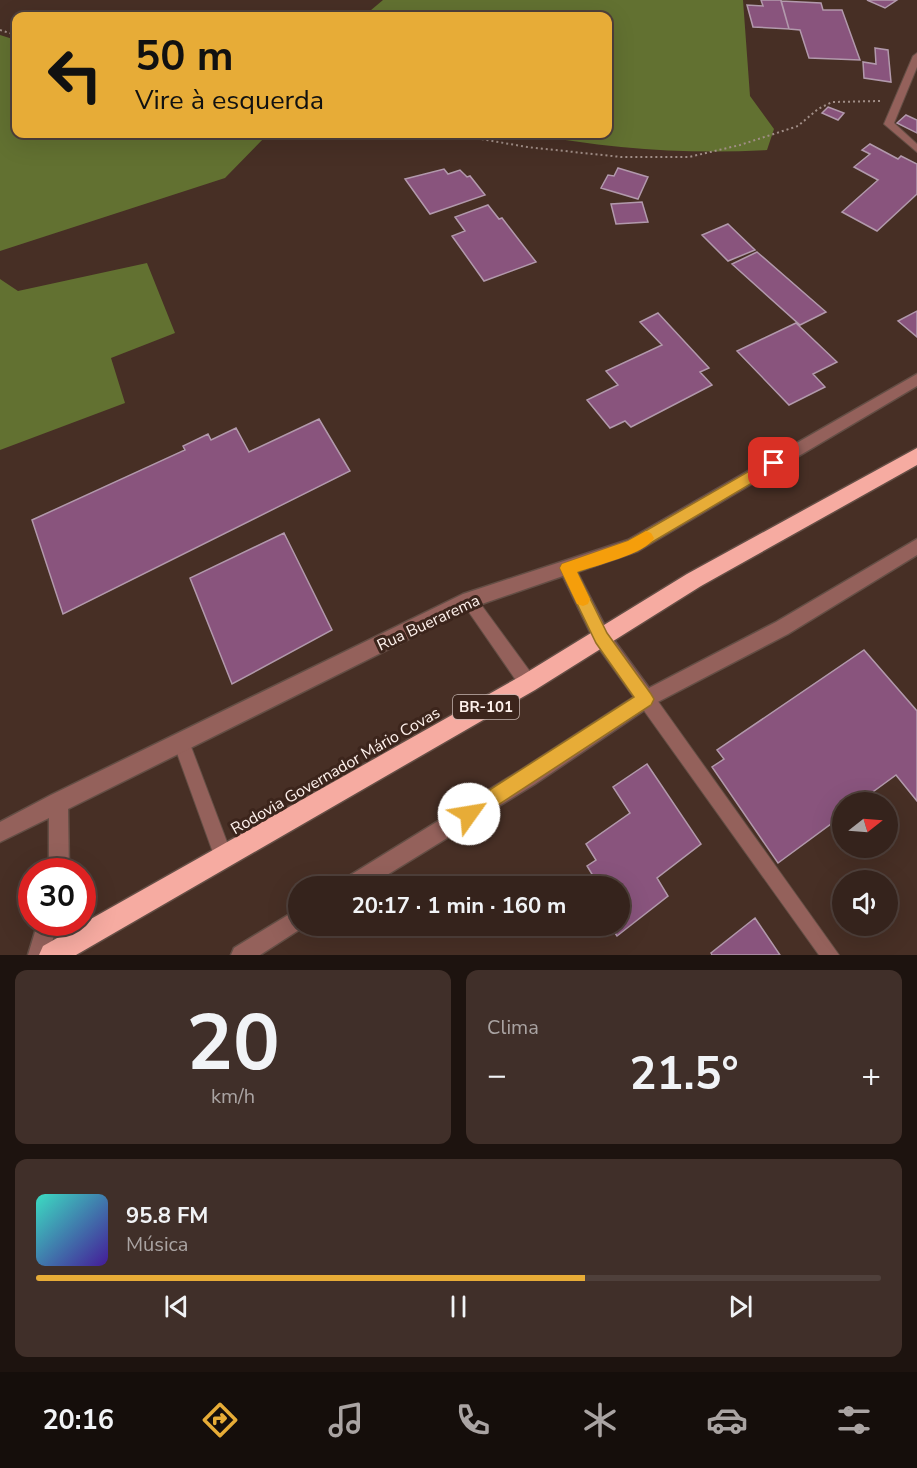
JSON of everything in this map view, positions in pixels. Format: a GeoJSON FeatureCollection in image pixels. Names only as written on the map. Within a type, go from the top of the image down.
{"type":"FeatureCollection","features":[{"type":"Feature","properties":{"kind":"highway","name":"Rodovia Governador Mário Covas"},"geometry":{"type":"LineString","coordinates":[[52,955],[528,683],[694,580],[917,456]]}},
{"type":"Feature","properties":{"kind":"street","name":"Rua Buerarema"},"geometry":{"type":"LineString","coordinates":[[0,832],[469,600],[632,546],[917,379]]}},
{"type":"Feature","properties":{"kind":"street"},"geometry":{"type":"LineString","coordinates":[[367,876],[528,777],[646,699],[782,628],[917,546]]}},
{"type":"Feature","properties":{"kind":"street"},"geometry":{"type":"LineString","coordinates":[[567,568],[602,638],[646,699]]}},
{"type":"Feature","properties":{"kind":"street"},"geometry":{"type":"LineString","coordinates":[[58,802],[59,858]]}},
{"type":"Feature","properties":{"kind":"street"},"geometry":{"type":"LineString","coordinates":[[241,955],[288,925]]}},
{"type":"Feature","properties":{"kind":"street"},"geometry":{"type":"LineString","coordinates":[[38,955],[44,936]]}},
{"type":"Feature","properties":{"kind":"lane"},"geometry":{"type":"LineString","coordinates":[[917,56],[889,124],[917,149]]}},
{"type":"Feature","properties":{"kind":"lane"},"geometry":{"type":"LineString","coordinates":[[469,600],[528,683]]}},
{"type":"Feature","properties":{"kind":"lane"},"geometry":{"type":"LineString","coordinates":[[646,699],[830,955]]}},
{"type":"Feature","properties":{"kind":"lane"},"geometry":{"type":"LineString","coordinates":[[181,742],[224,858]]}},
{"type":"Feature","properties":{"kind":"path"},"geometry":{"type":"LineString","coordinates":[[475,138],[527,147],[621,157],[689,157],[740,145],[798,126],[818,109],[832,102],[898,101]]}},
{"type":"Feature","properties":{"kind":"green space"},"geometry":{"type":"Polygon","coordinates":[[[383,0],[743,0],[750,96],[774,129],[767,150],[677,151],[554,138],[612,138],[612,12],[369,12],[383,0]]]}},
{"type":"Feature","properties":{"kind":"green space"},"geometry":{"type":"Polygon","coordinates":[[[0,35],[12,39],[12,138],[264,138],[225,178],[0,251],[0,35]]]}},
{"type":"Feature","properties":{"kind":"green space"},"geometry":{"type":"Polygon","coordinates":[[[147,263],[175,333],[111,358],[125,403],[0,450],[0,279],[18,291],[147,263]]]}},
{"type":"Feature","properties":{"kind":"building"},"geometry":{"type":"Polygon","coordinates":[[[761,0],[781,0],[789,29],[753,27],[747,5],[763,6],[761,0]]]}},
{"type":"Feature","properties":{"kind":"building"},"geometry":{"type":"Polygon","coordinates":[[[867,0],[897,0],[885,8],[867,0]]]}},
{"type":"Feature","properties":{"kind":"building"},"geometry":{"type":"Polygon","coordinates":[[[781,1],[821,3],[823,10],[842,10],[860,60],[809,58],[800,30],[789,29],[781,1]]]}},
{"type":"Feature","properties":{"kind":"building"},"geometry":{"type":"Polygon","coordinates":[[[875,48],[888,50],[891,82],[864,78],[863,62],[876,64],[875,48]]]}},
{"type":"Feature","properties":{"kind":"building"},"geometry":{"type":"Polygon","coordinates":[[[828,107],[844,113],[838,120],[822,113],[828,107]]]}},
{"type":"Feature","properties":{"kind":"building"},"geometry":{"type":"Polygon","coordinates":[[[906,115],[917,120],[917,133],[897,123],[906,115]]]}},
{"type":"Feature","properties":{"kind":"building"},"geometry":{"type":"Polygon","coordinates":[[[870,144],[898,159],[901,156],[917,164],[917,194],[877,231],[842,212],[878,180],[854,167],[870,154],[862,150],[870,144]]]}},
{"type":"Feature","properties":{"kind":"building"},"geometry":{"type":"Polygon","coordinates":[[[618,168],[648,177],[638,199],[601,188],[608,175],[614,176],[618,168]]]}},
{"type":"Feature","properties":{"kind":"building"},"geometry":{"type":"Polygon","coordinates":[[[444,169],[448,174],[460,170],[467,177],[470,176],[485,195],[430,214],[405,179],[444,169]]]}},
{"type":"Feature","properties":{"kind":"building"},"geometry":{"type":"Polygon","coordinates":[[[642,202],[648,222],[616,224],[611,204],[642,202]]]}},
{"type":"Feature","properties":{"kind":"building"},"geometry":{"type":"Polygon","coordinates":[[[488,205],[499,219],[502,218],[536,262],[484,281],[452,236],[465,231],[455,217],[488,205]]]}},
{"type":"Feature","properties":{"kind":"building"},"geometry":{"type":"Polygon","coordinates":[[[728,224],[755,250],[728,261],[702,235],[728,224]]]}},
{"type":"Feature","properties":{"kind":"building"},"geometry":{"type":"Polygon","coordinates":[[[757,252],[826,312],[800,325],[732,264],[757,252]]]}},
{"type":"Feature","properties":{"kind":"building"},"geometry":{"type":"Polygon","coordinates":[[[917,311],[917,337],[898,321],[917,311]]]}},
{"type":"Feature","properties":{"kind":"building"},"geometry":{"type":"Polygon","coordinates":[[[658,313],[709,368],[700,372],[712,385],[631,427],[625,421],[610,428],[587,400],[618,385],[606,371],[662,345],[640,322],[658,313]]]}},
{"type":"Feature","properties":{"kind":"building"},"geometry":{"type":"Polygon","coordinates":[[[796,323],[837,362],[813,374],[825,387],[789,405],[737,351],[796,323]]]}},
{"type":"Feature","properties":{"kind":"building"},"geometry":{"type":"Polygon","coordinates":[[[319,419],[350,471],[63,614],[32,520],[185,450],[183,446],[208,434],[211,440],[236,428],[249,452],[319,419]]]}},
{"type":"Feature","properties":{"kind":"building"},"geometry":{"type":"Polygon","coordinates":[[[284,533],[332,630],[232,684],[190,578],[284,533]]]}},
{"type":"Feature","properties":{"kind":"building"},"geometry":{"type":"Polygon","coordinates":[[[864,650],[917,711],[917,801],[896,775],[873,792],[832,792],[832,823],[778,863],[712,767],[724,759],[717,750],[864,650]]]}},
{"type":"Feature","properties":{"kind":"building"},"geometry":{"type":"Polygon","coordinates":[[[647,764],[701,844],[657,878],[668,896],[630,926],[630,876],[593,876],[587,866],[596,860],[586,844],[630,813],[613,787],[647,764]]]}},
{"type":"Feature","properties":{"kind":"building"},"geometry":{"type":"Polygon","coordinates":[[[755,918],[780,955],[712,955],[711,953],[755,918]]]}},
{"type":"Feature","properties":{"kind":"slow traffic"},"geometry":{"type":"LineString","coordinates":[[583,599],[567,568],[632,546],[646,538]]}},
{"type":"Feature","properties":{"kind":"route"},"geometry":{"type":"LineString","coordinates":[[469,814],[646,699],[602,638],[567,568],[632,546],[774,463]]}}]}
